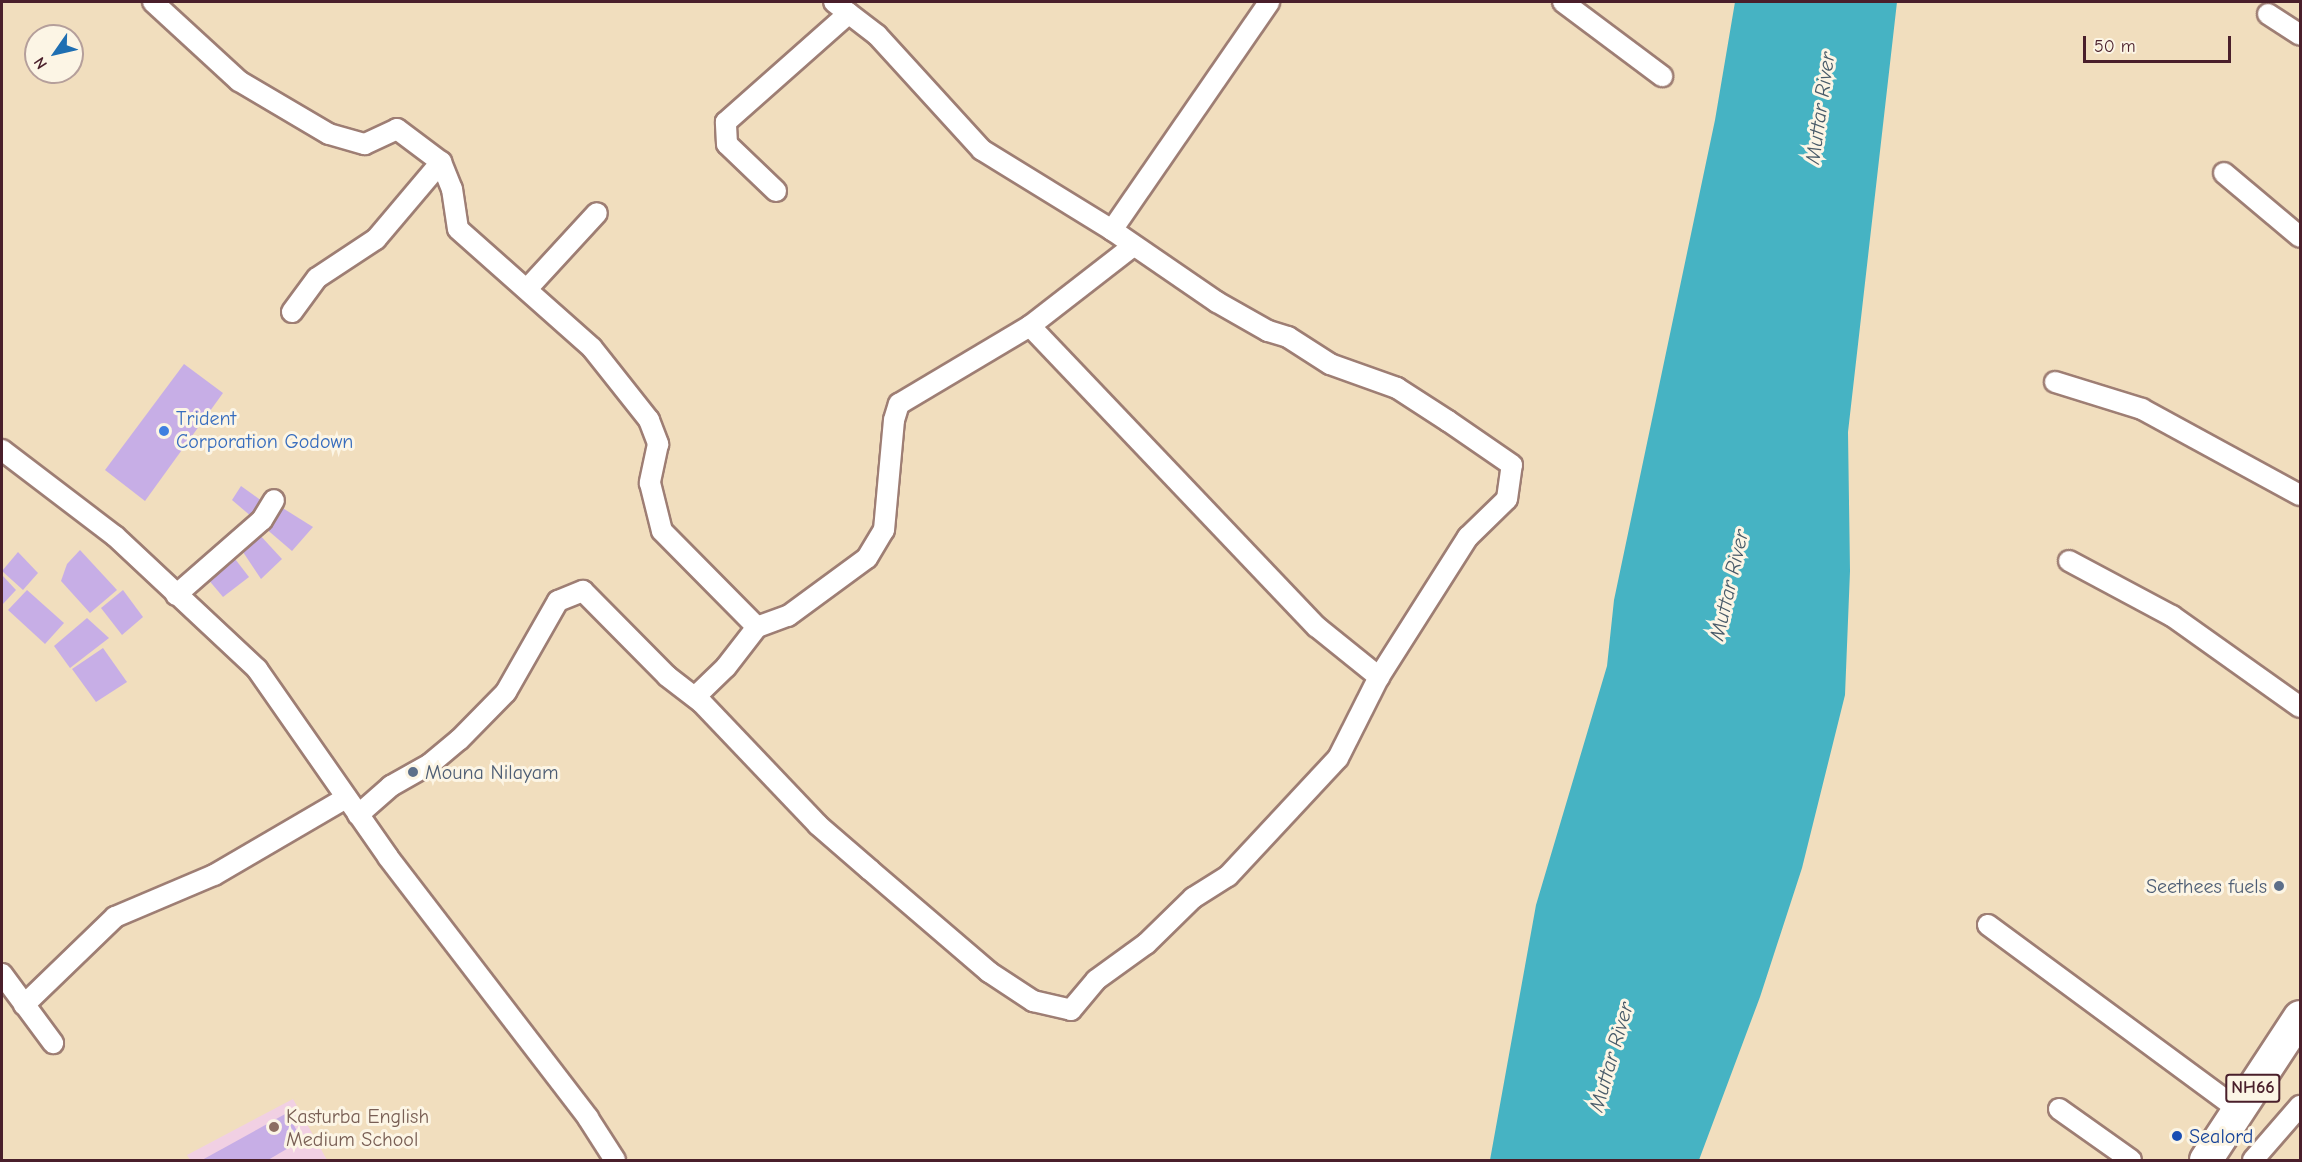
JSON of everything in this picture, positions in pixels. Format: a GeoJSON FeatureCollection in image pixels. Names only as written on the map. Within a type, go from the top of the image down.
{"type":"FeatureCollection","features":[{"type":"Feature","properties":{"kind":"highway","name":"NH66"},"geometry":{"type":"LineString","coordinates":[[2206,1161],[2301,1017]]}},
{"type":"Feature","properties":{"kind":"street"},"geometry":{"type":"LineString","coordinates":[[153,2],[239,81],[329,134],[365,144],[397,129],[441,162],[452,189],[458,229],[592,348],[649,420],[658,444],[650,483],[662,531],[757,627]]}},
{"type":"Feature","properties":{"kind":"street"},"geometry":{"type":"LineString","coordinates":[[1112,230],[1269,2]]}},
{"type":"Feature","properties":{"kind":"street"},"geometry":{"type":"LineString","coordinates":[[1563,2],[1662,75]]}},
{"type":"Feature","properties":{"kind":"street"},"geometry":{"type":"LineString","coordinates":[[358,815],[391,786],[430,764],[459,740],[506,692],[558,601],[583,591],[667,676],[695,697],[818,825],[989,972],[1034,1001],[1071,1010],[1096,980],[1146,944],[1193,898],[1228,876],[1338,758],[1379,677],[1468,537],[1508,500],[1512,465],[1397,388],[1330,364],[1288,337],[1268,331],[1133,246],[1112,230],[982,150],[877,35],[841,7],[726,122],[727,144],[776,190]]}},
{"type":"Feature","properties":{"kind":"street"},"geometry":{"type":"LineString","coordinates":[[2268,14],[2301,35]]}},
{"type":"Feature","properties":{"kind":"street"},"geometry":{"type":"LineString","coordinates":[[292,312],[317,278],[376,239],[441,162]]}},
{"type":"Feature","properties":{"kind":"street"},"geometry":{"type":"LineString","coordinates":[[2224,173],[2301,237]]}},
{"type":"Feature","properties":{"kind":"street"},"geometry":{"type":"LineString","coordinates":[[527,289],[597,213]]}},
{"type":"Feature","properties":{"kind":"street"},"geometry":{"type":"LineString","coordinates":[[695,697],[726,667],[757,627],[789,616],[867,558],[884,530],[894,420],[899,404],[1030,326],[1133,246]]}},
{"type":"Feature","properties":{"kind":"street"},"geometry":{"type":"LineString","coordinates":[[1030,326],[1317,627],[1379,677]]}},
{"type":"Feature","properties":{"kind":"street"},"geometry":{"type":"LineString","coordinates":[[2055,382],[2151,412],[2301,495]]}},
{"type":"Feature","properties":{"kind":"street"},"geometry":{"type":"LineString","coordinates":[[2,450],[115,536],[257,669],[358,815],[608,1158]]}},
{"type":"Feature","properties":{"kind":"street"},"geometry":{"type":"LineString","coordinates":[[176,595],[262,520],[274,500]]}},
{"type":"Feature","properties":{"kind":"street"},"geometry":{"type":"LineString","coordinates":[[2069,561],[2172,616],[2301,707]]}},
{"type":"Feature","properties":{"kind":"street"},"geometry":{"type":"LineString","coordinates":[[24,1005],[115,917],[214,875],[346,798]]}},
{"type":"Feature","properties":{"kind":"street"},"geometry":{"type":"LineString","coordinates":[[1988,925],[2239,1110]]}},
{"type":"Feature","properties":{"kind":"street"},"geometry":{"type":"LineString","coordinates":[[2,974],[53,1043]]}},
{"type":"Feature","properties":{"kind":"street"},"geometry":{"type":"LineString","coordinates":[[2253,1161],[2301,1106]]}},
{"type":"Feature","properties":{"kind":"street"},"geometry":{"type":"LineString","coordinates":[[2060,1109],[2131,1161]]}},
{"type":"Feature","properties":{"kind":"shaded area","name":"Kasturba English Medium School"},"geometry":{"type":"Polygon","coordinates":[[[293,1099],[327,1160],[190,1160],[187,1155],[293,1099]]]}},
{"type":"Feature","properties":{"kind":"water","name":"Muttar River"},"geometry":{"type":"Polygon","coordinates":[[[1735,2],[1897,2],[1848,432],[1850,571],[1845,695],[1802,868],[1760,997],[1699,1160],[1490,1160],[1536,905],[1607,666],[1614,600],[1715,120],[1735,2]]]}},
{"type":"Feature","properties":{"kind":"building","name":"Trident Corporation Godown"},"geometry":{"type":"Polygon","coordinates":[[[184,364],[223,393],[145,501],[105,470],[184,364]]]}},
{"type":"Feature","properties":{"kind":"building"},"geometry":{"type":"Polygon","coordinates":[[[241,486],[266,504],[252,517],[232,500],[241,486]]]}},
{"type":"Feature","properties":{"kind":"building"},"geometry":{"type":"Polygon","coordinates":[[[281,507],[313,527],[292,551],[264,527],[281,507]]]}},
{"type":"Feature","properties":{"kind":"building"},"geometry":{"type":"Polygon","coordinates":[[[258,533],[282,559],[261,579],[241,549],[258,533]]]}},
{"type":"Feature","properties":{"kind":"building"},"geometry":{"type":"Polygon","coordinates":[[[80,550],[117,590],[90,613],[61,581],[67,564],[80,550]]]}},
{"type":"Feature","properties":{"kind":"building"},"geometry":{"type":"Polygon","coordinates":[[[18,552],[38,573],[23,590],[2,571],[18,552]]]}},
{"type":"Feature","properties":{"kind":"building"},"geometry":{"type":"Polygon","coordinates":[[[232,555],[249,577],[223,597],[207,578],[232,555]]]}},
{"type":"Feature","properties":{"kind":"building"},"geometry":{"type":"Polygon","coordinates":[[[2,575],[16,590],[2,605],[2,575]]]}},
{"type":"Feature","properties":{"kind":"building"},"geometry":{"type":"Polygon","coordinates":[[[27,590],[64,623],[45,644],[8,610],[27,590]]]}},
{"type":"Feature","properties":{"kind":"building"},"geometry":{"type":"Polygon","coordinates":[[[123,590],[143,617],[122,635],[101,608],[123,590]]]}},
{"type":"Feature","properties":{"kind":"building"},"geometry":{"type":"Polygon","coordinates":[[[87,618],[109,638],[70,668],[54,646],[87,618]]]}},
{"type":"Feature","properties":{"kind":"building"},"geometry":{"type":"Polygon","coordinates":[[[103,648],[127,682],[96,702],[72,669],[103,648]]]}},
{"type":"Feature","properties":{"kind":"building"},"geometry":{"type":"Polygon","coordinates":[[[287,1113],[302,1140],[268,1160],[202,1160],[287,1113]]]}},
{"type":"Feature","properties":{"kind":"place","name":"Trident Corporation Godown"},"geometry":{"type":"Point","coordinates":[164,431]}},
{"type":"Feature","properties":{"kind":"place","name":"Mouna Nilayam"},"geometry":{"type":"Point","coordinates":[413,772]}},
{"type":"Feature","properties":{"kind":"place","name":"Seethees fuels"},"geometry":{"type":"Point","coordinates":[2279,886]}},
{"type":"Feature","properties":{"kind":"place","name":"Kasturba English Medium School"},"geometry":{"type":"Point","coordinates":[274,1127]}},
{"type":"Feature","properties":{"kind":"place","name":"Sealord"},"geometry":{"type":"Point","coordinates":[2177,1136]}}]}
